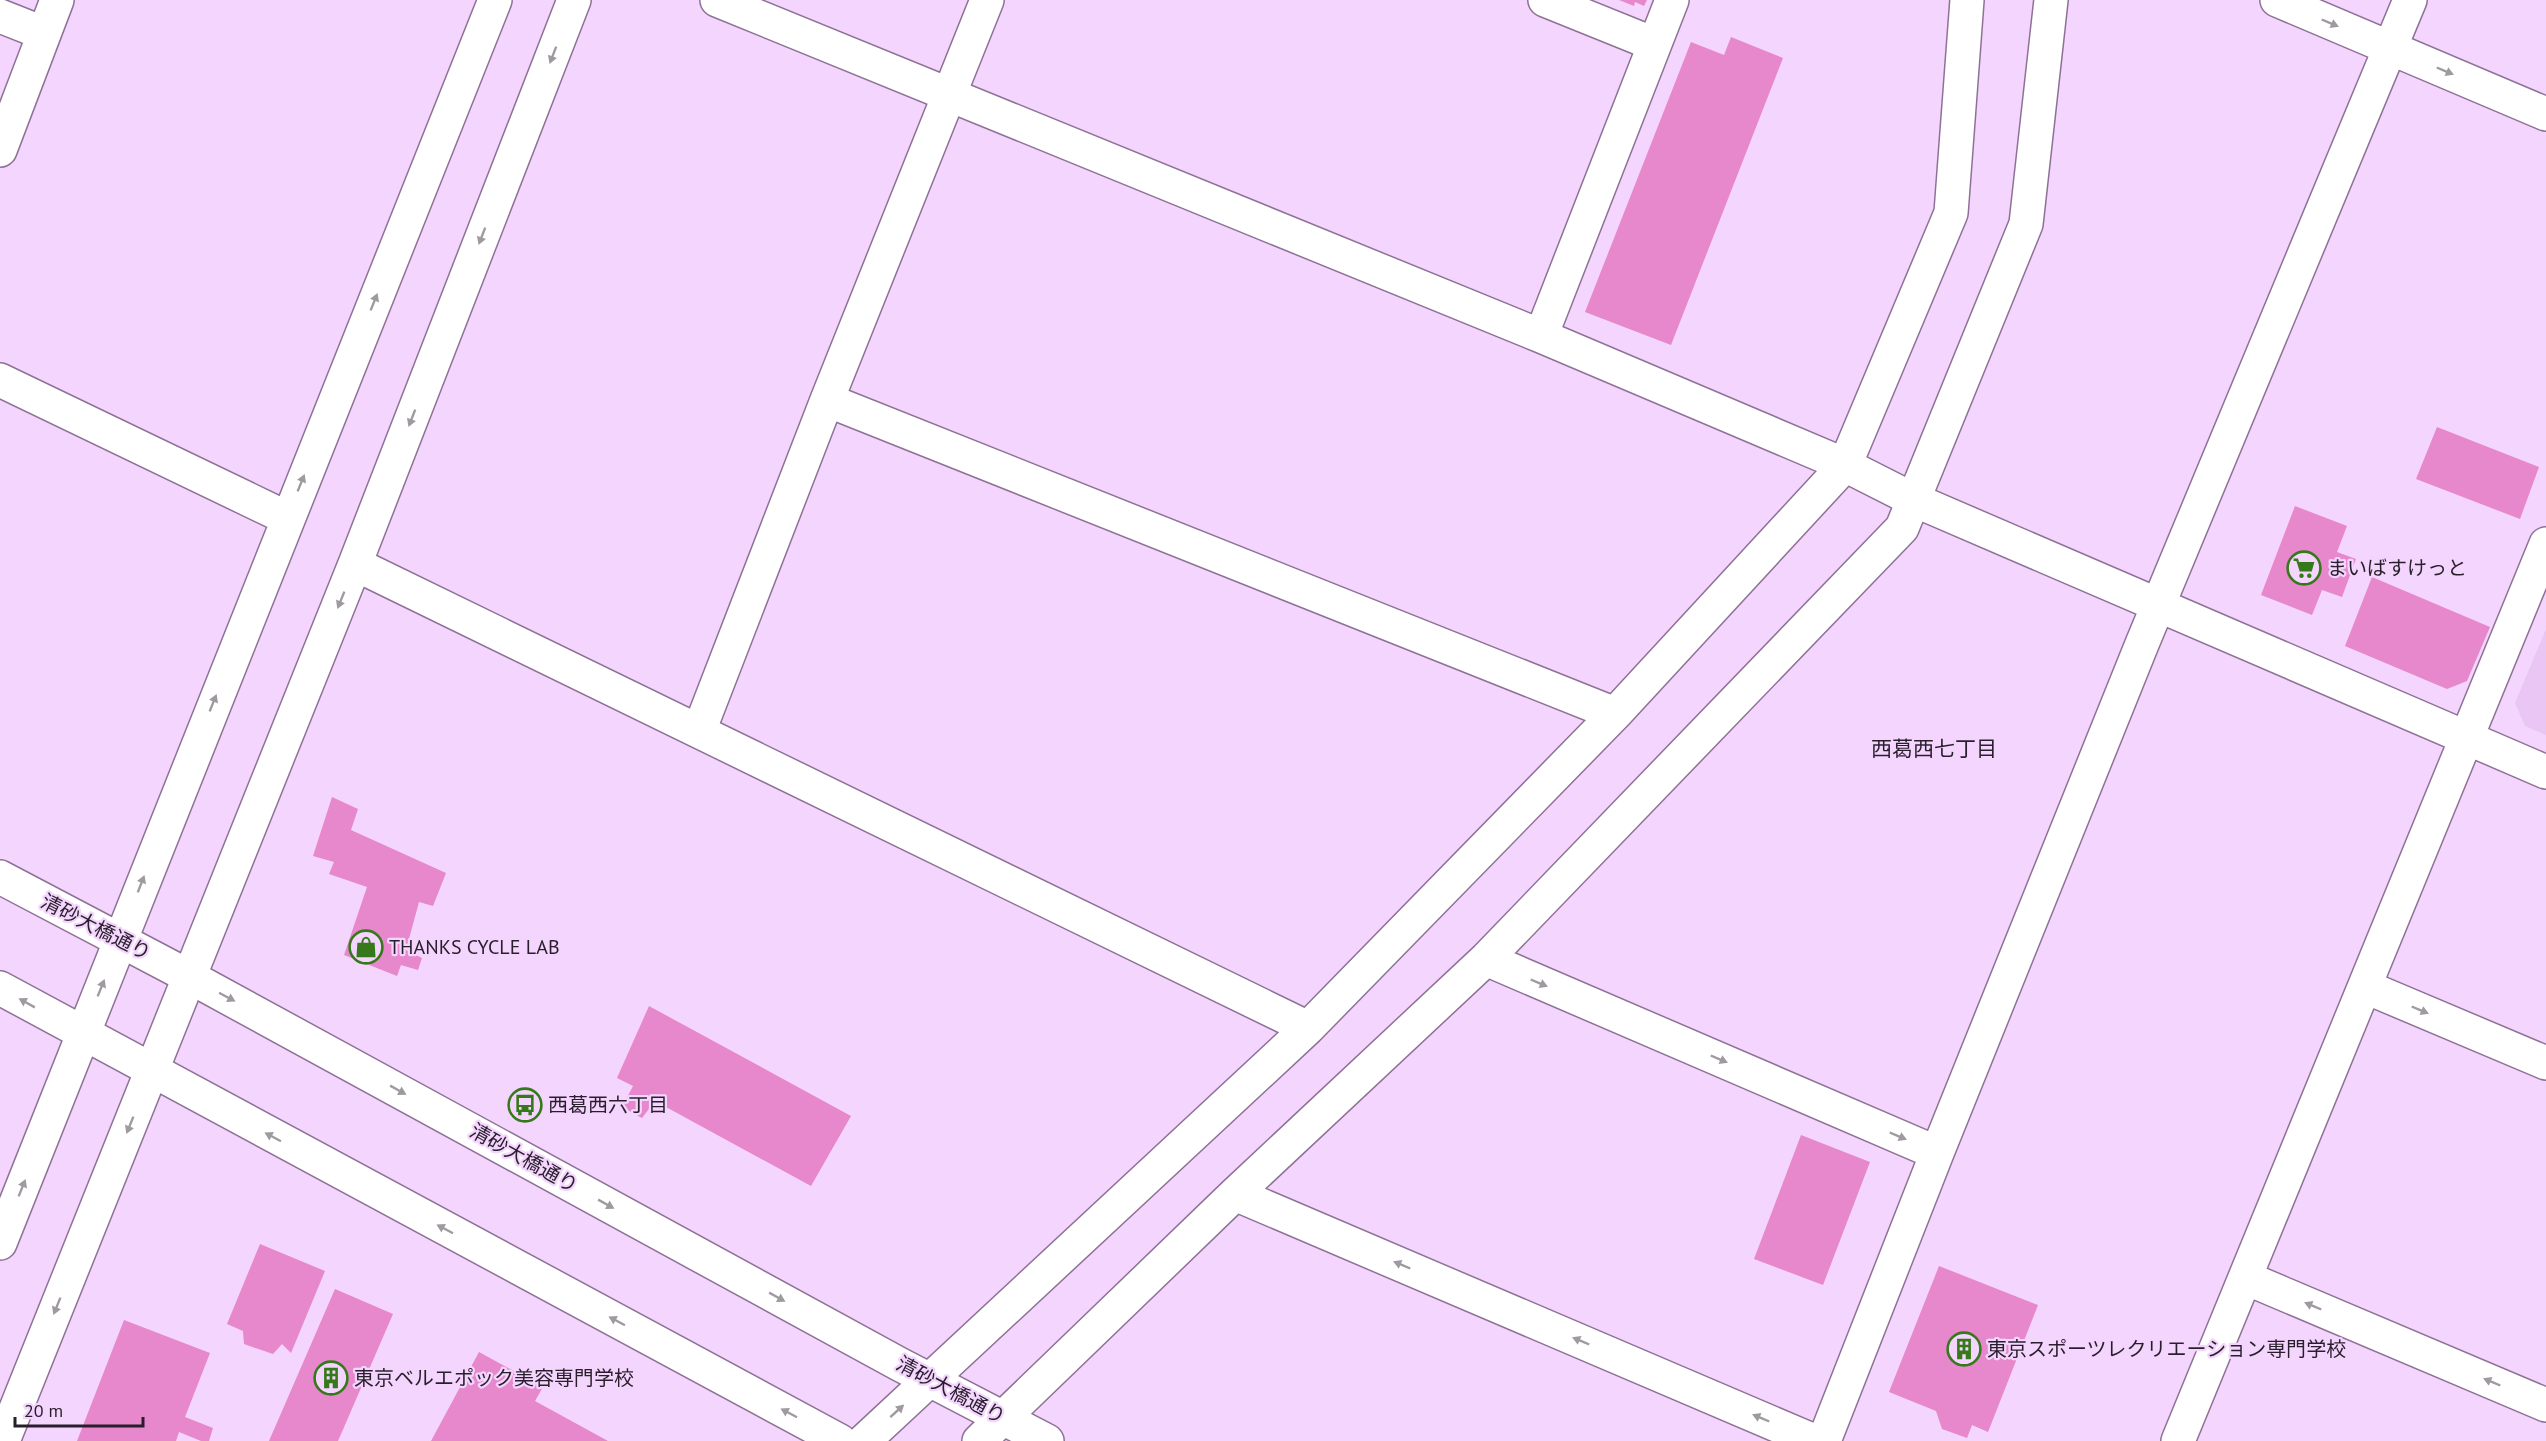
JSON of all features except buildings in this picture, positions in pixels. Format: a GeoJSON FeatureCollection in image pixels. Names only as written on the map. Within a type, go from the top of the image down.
{"type":"FeatureCollection","features":[{"type":"Feature","properties":{"kind":"street"},"geometry":{"type":"LineString","coordinates":[[0,150],[57,0]]}},
{"type":"Feature","properties":{"kind":"street"},"geometry":{"type":"LineString","coordinates":[[0,1243],[495,0]]}},
{"type":"Feature","properties":{"kind":"street"},"geometry":{"type":"LineString","coordinates":[[3,1441],[355,564],[574,0]]}},
{"type":"Feature","properties":{"kind":"street"},"geometry":{"type":"LineString","coordinates":[[717,0],[1541,336],[1845,465],[1912,499],[2546,772]]}},
{"type":"Feature","properties":{"kind":"street"},"geometry":{"type":"LineString","coordinates":[[699,731],[827,400],[987,0]]}},
{"type":"Feature","properties":{"kind":"street"},"geometry":{"type":"LineString","coordinates":[[1545,0],[1654,44]]}},
{"type":"Feature","properties":{"kind":"street"},"geometry":{"type":"LineString","coordinates":[[1541,336],[1671,0]]}},
{"type":"Feature","properties":{"kind":"street"},"geometry":{"type":"LineString","coordinates":[[864,1441],[1308,1028],[1615,714],[1845,465],[1951,213],[1967,0]]}},
{"type":"Feature","properties":{"kind":"street"},"geometry":{"type":"LineString","coordinates":[[979,1441],[1235,1194],[1486,960],[1902,528],[2026,224],[2051,0]]}},
{"type":"Feature","properties":{"kind":"street"},"geometry":{"type":"LineString","coordinates":[[2277,0],[2546,114]]}},
{"type":"Feature","properties":{"kind":"street"},"geometry":{"type":"LineString","coordinates":[[1824,1441],[2158,605],[2410,0]]}},
{"type":"Feature","properties":{"kind":"street"},"geometry":{"type":"LineString","coordinates":[[0,16],[43,33]]}},
{"type":"Feature","properties":{"kind":"street"},"geometry":{"type":"LineString","coordinates":[[0,380],[287,518]]}},
{"type":"Feature","properties":{"kind":"street"},"geometry":{"type":"LineString","coordinates":[[827,400],[1615,714]]}},
{"type":"Feature","properties":{"kind":"street"},"geometry":{"type":"LineString","coordinates":[[2178,1441],[2546,544]]}},
{"type":"Feature","properties":{"kind":"street"},"geometry":{"type":"LineString","coordinates":[[355,564],[1308,1028]]}},
{"type":"Feature","properties":{"kind":"street","name":"清砂大橋通り"},"geometry":{"type":"LineString","coordinates":[[0,877],[190,976],[931,1381],[1047,1441]]}},
{"type":"Feature","properties":{"kind":"street"},"geometry":{"type":"LineString","coordinates":[[1486,960],[1937,1154]]}},
{"type":"Feature","properties":{"kind":"street"},"geometry":{"type":"LineString","coordinates":[[2366,987],[2546,1063]]}},
{"type":"Feature","properties":{"kind":"street"},"geometry":{"type":"LineString","coordinates":[[0,988],[840,1441]]}},
{"type":"Feature","properties":{"kind":"street"},"geometry":{"type":"LineString","coordinates":[[1235,1194],[1814,1441]]}},
{"type":"Feature","properties":{"kind":"street"},"geometry":{"type":"LineString","coordinates":[[2246,1278],[2546,1405]]}},
{"type":"Feature","properties":{"kind":"shaded area"},"geometry":{"type":"Polygon","coordinates":[[[2546,629],[2546,735],[2525,726],[2515,703],[2546,629]]]}},
{"type":"Feature","properties":{"kind":"place","name":"まいばすけっと"},"geometry":{"type":"Point","coordinates":[2304,568]}},
{"type":"Feature","properties":{"kind":"place","name":"THANKS CYCLE LAB"},"geometry":{"type":"Point","coordinates":[366,947]}},
{"type":"Feature","properties":{"kind":"place","name":"西葛西六丁目"},"geometry":{"type":"Point","coordinates":[525,1105]}},
{"type":"Feature","properties":{"kind":"place","name":"東京スポーツレクリエーション専門学校"},"geometry":{"type":"Point","coordinates":[1964,1349]}},
{"type":"Feature","properties":{"kind":"place","name":"東京ベルエポック美容専門学校"},"geometry":{"type":"Point","coordinates":[331,1378]}},
{"type":"Feature","properties":{"kind":"district","name":"西葛西七丁目"},"geometry":{"type":"Point","coordinates":[1934,749]}}]}
